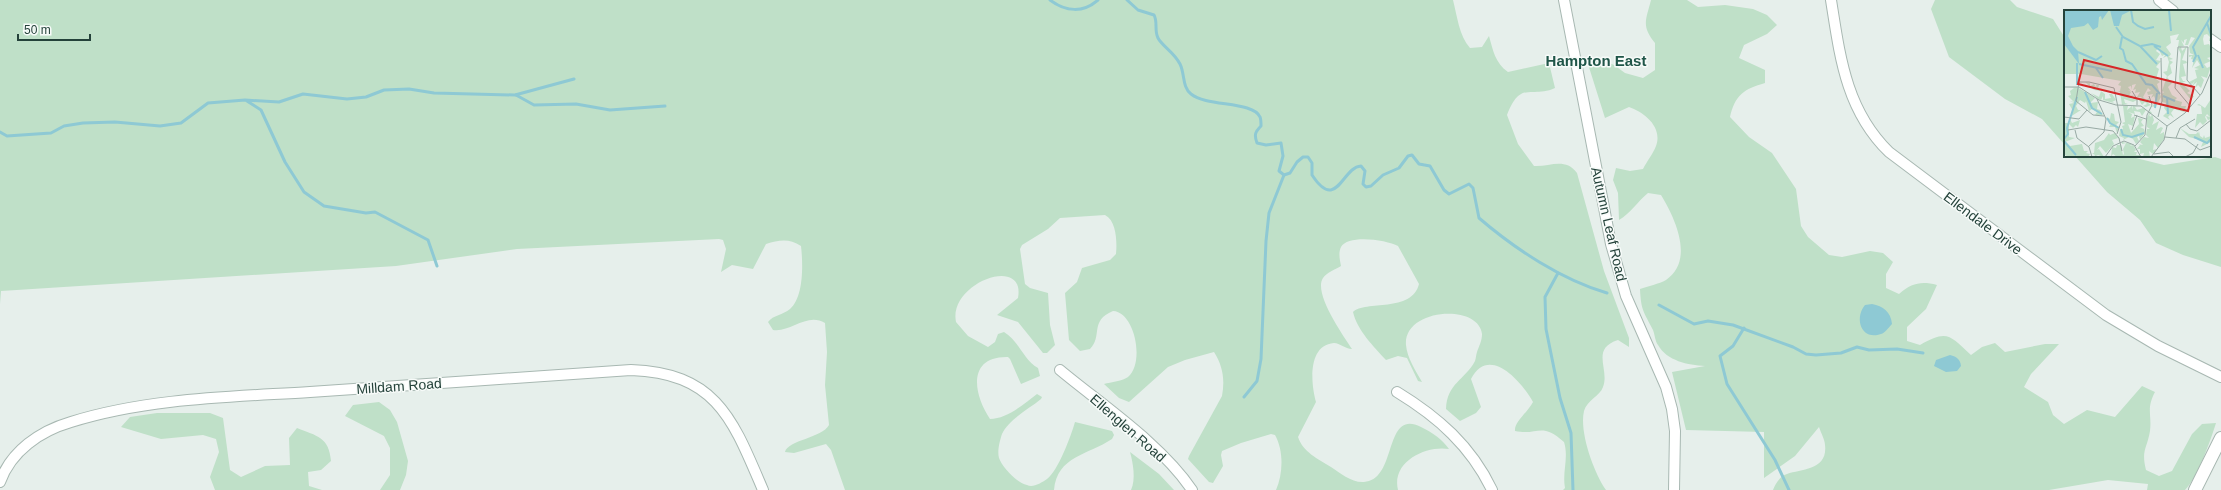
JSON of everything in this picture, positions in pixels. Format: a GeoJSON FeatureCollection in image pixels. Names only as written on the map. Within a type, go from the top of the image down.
{"type":"FeatureCollection","features":[{"type":"Feature","properties":{"kind":"street","name":"Autumn Leaf Road"},"geometry":{"type":"LineString","coordinates":[[1564,0],[1611,244],[1626,296],[1666,387],[1672,409],[1674,432],[1674,490]]}},
{"type":"Feature","properties":{"kind":"street","name":"Ellendale Drive"},"geometry":{"type":"LineString","coordinates":[[1831,0],[1841,61],[1852,99],[1867,126],[1889,152],[2106,315],[2158,346],[2221,377]]}},
{"type":"Feature","properties":{"kind":"street"},"geometry":{"type":"LineString","coordinates":[[2159,0],[2173,10]]}},
{"type":"Feature","properties":{"kind":"street"},"geometry":{"type":"LineString","coordinates":[[2211,40],[2221,47]]}},
{"type":"Feature","properties":{"kind":"street","name":"Milldam Road"},"geometry":{"type":"LineString","coordinates":[[0,482],[12,458],[28,443],[47,432],[70,422],[164,403],[631,370],[668,374],[686,380],[703,390],[731,419],[763,490]]}},
{"type":"Feature","properties":{"kind":"street","name":"Ellenglen Road"},"geometry":{"type":"LineString","coordinates":[[1060,370],[1150,444],[1177,470],[1192,490]]}},
{"type":"Feature","properties":{"kind":"street"},"geometry":{"type":"LineString","coordinates":[[1397,392],[1440,421],[1463,444],[1483,472],[1492,490]]}},
{"type":"Feature","properties":{"kind":"street"},"geometry":{"type":"LineString","coordinates":[[2195,490],[2221,438]]}},
{"type":"Feature","properties":{"kind":"green space"},"geometry":{"type":"Polygon","coordinates":[[[0,0],[1453,0],[1463,38],[1470,48],[1482,47],[1489,36],[1497,60],[1508,72],[1549,63],[1555,88],[1547,91],[1527,92],[1522,94],[1517,97],[1512,104],[1507,115],[1518,144],[1534,166],[1562,164],[1572,168],[1577,173],[1604,271],[1629,338],[1629,347],[1618,340],[1610,344],[1605,349],[1603,354],[1605,380],[1603,387],[1588,404],[1584,411],[1584,430],[1592,463],[1601,483],[1606,490],[1563,490],[1565,488],[1564,476],[1566,454],[1564,442],[1550,432],[1540,430],[1529,432],[1515,431],[1517,424],[1533,402],[1521,385],[1505,370],[1496,366],[1487,365],[1478,369],[1471,379],[1481,407],[1476,413],[1460,421],[1446,409],[1447,400],[1453,387],[1475,361],[1481,341],[1482,334],[1478,324],[1468,317],[1456,314],[1442,314],[1428,317],[1416,323],[1408,333],[1406,345],[1408,355],[1422,382],[1418,381],[1407,358],[1398,356],[1386,360],[1376,350],[1362,332],[1353,312],[1367,307],[1407,299],[1415,293],[1419,284],[1398,246],[1377,240],[1359,239],[1345,243],[1341,247],[1340,252],[1341,266],[1323,278],[1321,285],[1325,303],[1330,314],[1352,349],[1334,343],[1325,345],[1319,351],[1315,358],[1312,376],[1316,402],[1298,437],[1303,447],[1316,458],[1346,477],[1355,481],[1364,482],[1375,478],[1382,470],[1395,436],[1401,427],[1409,424],[1425,429],[1440,439],[1449,449],[1440,448],[1421,453],[1405,463],[1397,480],[1398,490],[1276,490],[1282,462],[1278,441],[1275,435],[1271,434],[1241,443],[1222,451],[1221,455],[1223,466],[1213,483],[1209,482],[1188,459],[1222,396],[1222,373],[1214,352],[1185,360],[1168,367],[1129,402],[1119,398],[1104,384],[1126,378],[1133,370],[1137,350],[1132,329],[1127,320],[1121,314],[1113,311],[1101,319],[1096,339],[1090,349],[1080,351],[1069,340],[1065,293],[1077,282],[1082,268],[1110,260],[1116,254],[1114,227],[1109,218],[1105,215],[1060,218],[1048,229],[1022,245],[1020,249],[1025,284],[1030,288],[1048,293],[1050,325],[1055,345],[1047,353],[1043,353],[1018,322],[997,315],[1018,298],[1017,285],[1011,278],[1000,276],[987,279],[974,286],[963,296],[957,308],[956,322],[968,336],[988,347],[995,342],[998,334],[1004,332],[1014,340],[1028,360],[1038,368],[1040,376],[1021,384],[1008,357],[995,358],[986,363],[980,370],[977,378],[977,388],[980,399],[990,419],[1009,414],[1037,394],[1042,397],[1014,419],[1002,434],[998,455],[1003,466],[1015,478],[1023,484],[1029,486],[1047,479],[1060,461],[1075,422],[1112,431],[1114,435],[1112,439],[1067,463],[1056,479],[1054,490],[845,490],[831,450],[826,444],[794,453],[785,452],[787,448],[820,433],[829,425],[825,385],[827,352],[825,323],[818,320],[812,320],[805,321],[786,329],[773,330],[768,322],[790,309],[795,304],[800,288],[802,279],[801,246],[797,243],[788,241],[766,244],[753,269],[732,265],[721,272],[726,249],[723,240],[719,239],[517,249],[396,266],[1,291],[0,304],[0,0]]]}},
{"type":"Feature","properties":{"kind":"green space"},"geometry":{"type":"Polygon","coordinates":[[[1651,0],[1687,0],[1698,7],[1725,5],[1753,9],[1767,15],[1777,25],[1767,34],[1744,45],[1739,58],[1765,70],[1765,83],[1751,88],[1742,94],[1735,103],[1730,117],[1749,137],[1772,153],[1796,189],[1801,226],[1808,237],[1829,255],[1842,257],[1870,251],[1883,253],[1893,262],[1886,274],[1886,288],[1899,294],[1908,287],[1921,283],[1937,285],[1926,309],[1907,327],[1907,341],[1920,345],[1937,337],[1948,337],[1953,339],[1971,355],[1982,347],[1995,343],[2005,352],[2045,344],[2059,344],[2031,374],[2024,387],[2048,402],[2053,415],[2064,424],[2087,410],[2115,417],[2142,386],[2155,392],[2151,403],[2150,431],[2144,458],[2146,470],[2159,476],[2172,471],[2192,434],[2202,424],[2216,423],[2199,468],[2190,485],[2185,490],[2147,490],[2148,484],[2108,480],[2049,490],[1773,490],[1778,480],[1782,476],[1813,467],[1822,459],[1825,453],[1825,443],[1819,427],[1795,456],[1764,478],[1764,432],[1686,430],[1672,372],[1705,366],[1692,365],[1678,361],[1667,355],[1662,350],[1657,343],[1644,311],[1641,302],[1640,289],[1666,280],[1675,272],[1679,262],[1681,250],[1680,239],[1672,215],[1661,195],[1648,193],[1619,220],[1618,193],[1613,180],[1616,168],[1630,171],[1643,169],[1656,146],[1657,133],[1651,121],[1635,109],[1629,107],[1605,118],[1588,64],[1600,59],[1614,65],[1625,73],[1643,78],[1655,70],[1655,43],[1646,27],[1646,18],[1651,0]]]}},
{"type":"Feature","properties":{"kind":"green space"},"geometry":{"type":"Polygon","coordinates":[[[1935,0],[2010,0],[2017,7],[2053,19],[2064,36],[2064,144],[2042,119],[2005,99],[1949,57],[1931,9],[1935,0]]]}},
{"type":"Feature","properties":{"kind":"green space"},"geometry":{"type":"Polygon","coordinates":[[[2076,157],[2132,157],[2164,165],[2215,157],[2221,159],[2221,267],[2183,255],[2156,243],[2140,220],[2107,192],[2076,157]]]}},
{"type":"Feature","properties":{"kind":"green space"},"geometry":{"type":"Polygon","coordinates":[[[379,402],[390,410],[397,422],[408,461],[406,475],[400,490],[380,490],[390,475],[390,448],[384,436],[345,416],[353,405],[379,402]]]}},
{"type":"Feature","properties":{"kind":"green space"},"geometry":{"type":"Polygon","coordinates":[[[157,413],[210,413],[223,418],[230,470],[241,477],[265,466],[290,465],[289,438],[297,428],[321,438],[328,447],[331,461],[321,470],[308,472],[309,486],[322,490],[215,490],[210,477],[219,452],[216,439],[203,435],[161,439],[121,427],[130,417],[157,413]]]}},
{"type":"Feature","properties":{"kind":"green space"},"geometry":{"type":"Polygon","coordinates":[[[1130,452],[1159,474],[1174,490],[1131,490],[1134,476],[1130,452]]]}},
{"type":"Feature","properties":{"kind":"water"},"geometry":{"type":"Polygon","coordinates":[[[1872,304],[1880,306],[1886,310],[1890,316],[1892,324],[1882,333],[1874,335],[1864,331],[1860,322],[1860,316],[1865,305],[1872,304]]]}},
{"type":"Feature","properties":{"kind":"water"},"geometry":{"type":"Polygon","coordinates":[[[1950,355],[1960,362],[1961,366],[1957,371],[1946,372],[1934,366],[1936,360],[1950,355]]]}},
{"type":"Feature","properties":{"kind":"waterway"},"geometry":{"type":"LineString","coordinates":[[1050,0],[1068,9],[1080,9],[1098,0]]}},
{"type":"Feature","properties":{"kind":"waterway"},"geometry":{"type":"LineString","coordinates":[[1127,0],[1138,10],[1154,15],[1158,38],[1162,44],[1175,56],[1180,64],[1186,88],[1191,94],[1208,101],[1249,108],[1256,112],[1260,117],[1261,122],[1261,126],[1257,130],[1256,134],[1257,143],[1266,145],[1281,143],[1283,156],[1279,171],[1284,175],[1290,173],[1297,162],[1303,157],[1308,157],[1312,163],[1312,175],[1321,186],[1328,190],[1339,185],[1354,168],[1361,166],[1365,171],[1363,184],[1366,187],[1371,186],[1383,175],[1399,168],[1408,156],[1412,155],[1419,164],[1430,166],[1444,190],[1449,194],[1469,184],[1473,188],[1479,218],[1523,252],[1556,272],[1607,293]]}},
{"type":"Feature","properties":{"kind":"waterway"},"geometry":{"type":"LineString","coordinates":[[0,132],[7,136],[51,133],[64,126],[83,123],[115,122],[160,126],[181,123],[208,103],[245,100],[279,102],[303,94],[347,99],[366,97],[384,90],[409,89],[434,93],[515,95],[574,79]]}},
{"type":"Feature","properties":{"kind":"waterway"},"geometry":{"type":"LineString","coordinates":[[516,95],[534,105],[576,104],[610,110],[665,106]]}},
{"type":"Feature","properties":{"kind":"waterway"},"geometry":{"type":"LineString","coordinates":[[247,101],[261,110],[285,162],[304,192],[324,206],[366,213],[375,212],[428,240],[437,266]]}},
{"type":"Feature","properties":{"kind":"waterway"},"geometry":{"type":"LineString","coordinates":[[1244,397],[1257,381],[1261,359],[1266,241],[1269,213],[1284,175]]}},
{"type":"Feature","properties":{"kind":"waterway"},"geometry":{"type":"LineString","coordinates":[[1558,273],[1545,297],[1546,329],[1560,398],[1571,433],[1573,490]]}},
{"type":"Feature","properties":{"kind":"waterway"},"geometry":{"type":"LineString","coordinates":[[1659,305],[1694,324],[1708,321],[1733,325],[1793,347],[1806,354],[1816,355],[1841,353],[1857,347],[1869,350],[1897,349],[1923,353]]}},
{"type":"Feature","properties":{"kind":"waterway"},"geometry":{"type":"LineString","coordinates":[[1744,328],[1733,346],[1720,356],[1727,384],[1775,460],[1789,490]]}},
{"type":"Feature","properties":{"kind":"district","name":"Hampton East"},"geometry":{"type":"Point","coordinates":[1596,60]}}]}
